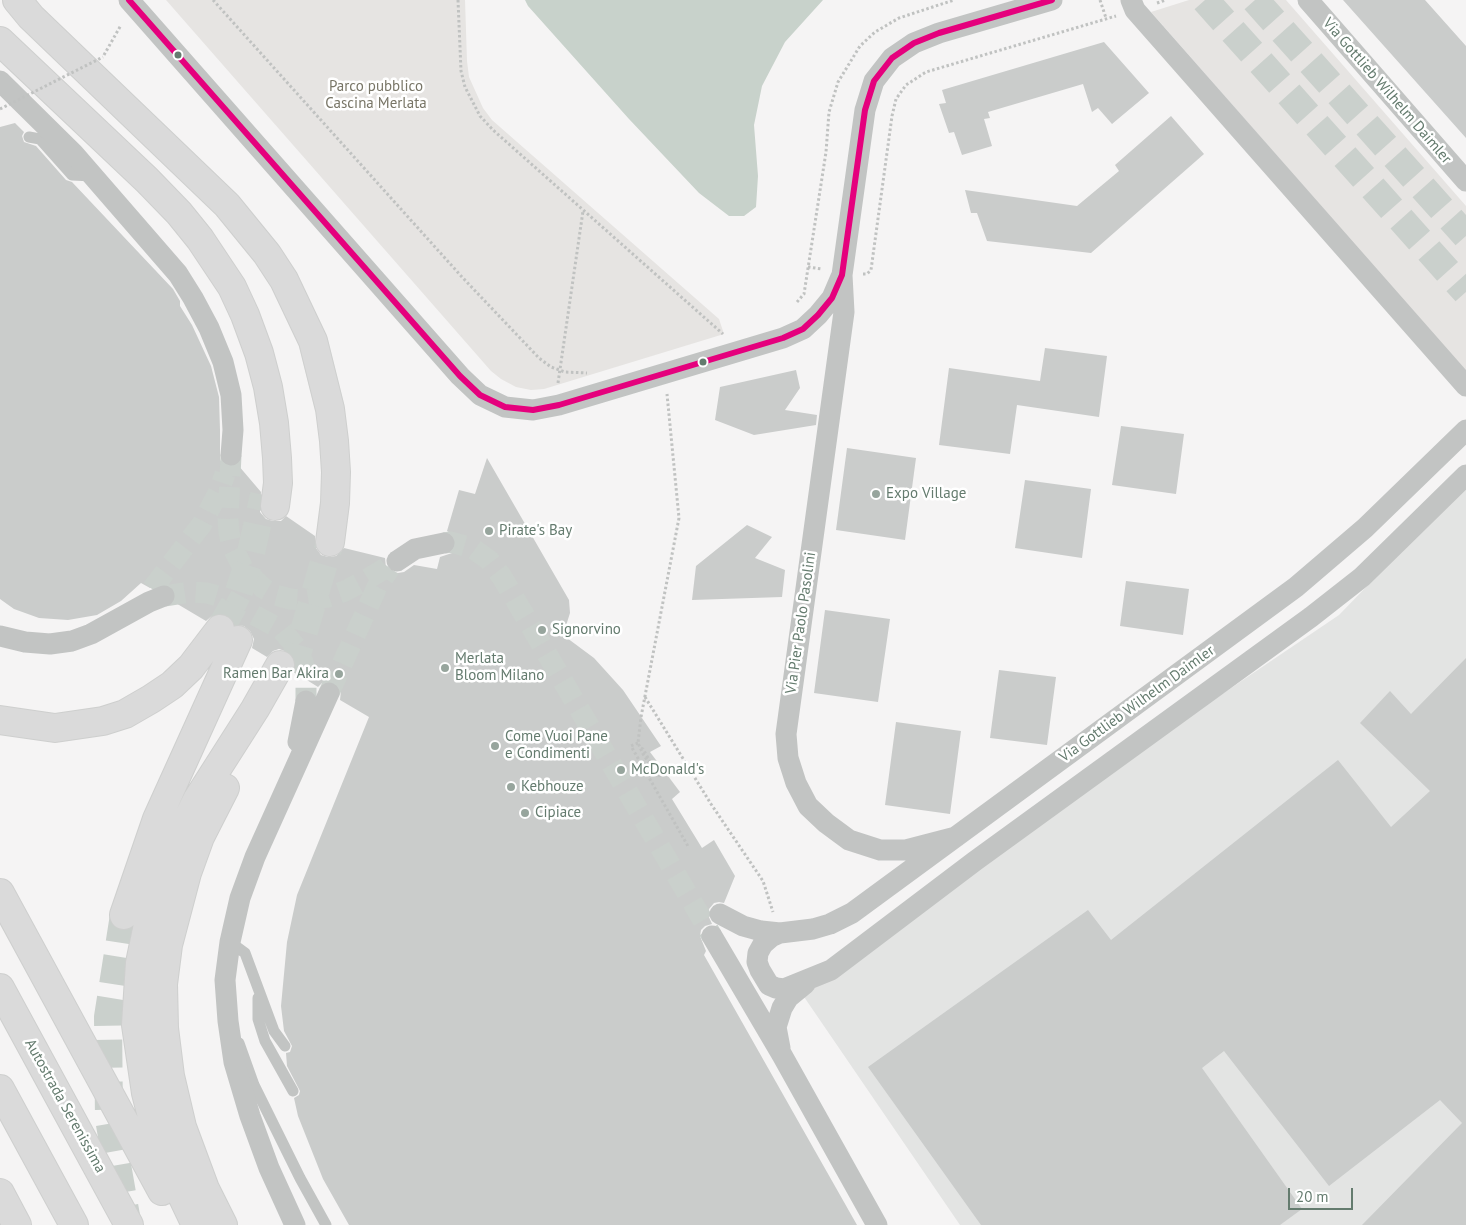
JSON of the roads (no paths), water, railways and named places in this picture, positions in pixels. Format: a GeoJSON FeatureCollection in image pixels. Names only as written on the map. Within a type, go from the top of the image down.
{"type":"FeatureCollection","features":[{"type":"Feature","properties":{"kind":"highway"},"geometry":{"type":"LineString","coordinates":[[17,0],[31,17],[227,205],[262,247],[284,280],[313,341],[330,409],[336,472],[335,503],[330,542]]}},
{"type":"Feature","properties":{"kind":"highway"},"geometry":{"type":"LineString","coordinates":[[0,41],[147,180],[200,239],[232,287],[246,315],[268,387],[270,501]]}},
{"type":"Feature","properties":{"kind":"highway"},"geometry":{"type":"LineString","coordinates":[[0,720],[30,726],[55,728],[103,721],[125,714],[151,700],[172,685],[206,650],[229,635],[157,819],[124,915]]}},
{"type":"Feature","properties":{"kind":"highway"},"geometry":{"type":"LineString","coordinates":[[196,1225],[168,1168],[146,1093],[136,1025],[140,963],[153,900],[177,840],[197,800],[255,709],[286,668],[200,837],[187,873],[168,945],[163,984],[164,1028],[170,1076],[182,1127],[205,1189],[223,1225]]}},
{"type":"Feature","properties":{"kind":"highway"},"geometry":{"type":"LineString","coordinates":[[0,893],[181,1225]]}},
{"type":"Feature","properties":{"kind":"highway","name":"Autostrada Serenissima"},"geometry":{"type":"LineString","coordinates":[[0,988],[129,1225]]}},
{"type":"Feature","properties":{"kind":"highway"},"geometry":{"type":"LineString","coordinates":[[0,1089],[74,1225]]}},
{"type":"Feature","properties":{"kind":"highway"},"geometry":{"type":"LineString","coordinates":[[0,1193],[17,1225]]}},
{"type":"Feature","properties":{"kind":"street","name":"Via Pier Paolo Pasolini"},"geometry":{"type":"LineString","coordinates":[[129,0],[460,376],[480,394],[505,406],[533,410],[559,405],[783,338],[803,329],[818,315],[849,274]]}},
{"type":"Feature","properties":{"kind":"street","name":"Via Pier Paolo Pasolini"},"geometry":{"type":"LineString","coordinates":[[956,837],[906,850],[880,850],[849,840],[826,823],[808,806],[796,783],[788,758],[786,734],[849,274],[865,110],[874,81],[892,58],[914,43],[939,33],[1052,0]]}},
{"type":"Feature","properties":{"kind":"street","name":"Via Gottlieb Wilhelm Daimler"},"geometry":{"type":"LineString","coordinates":[[1308,0],[1466,181]]}},
{"type":"Feature","properties":{"kind":"street"},"geometry":{"type":"LineString","coordinates":[[1126,7],[1135,10],[1466,386]]}},
{"type":"Feature","properties":{"kind":"street"},"geometry":{"type":"LineString","coordinates":[[0,81],[46,124],[93,176],[178,274],[193,298],[209,328],[223,362],[231,395],[233,430],[231,455]]}},
{"type":"Feature","properties":{"kind":"street","name":"Via Gottlieb Wilhelm Daimler"},"geometry":{"type":"LineString","coordinates":[[720,914],[743,926],[761,931],[777,924],[813,929],[830,924],[852,912],[1296,587],[1365,528],[1466,430]]}},
{"type":"Feature","properties":{"kind":"street"},"geometry":{"type":"LineString","coordinates":[[777,924],[758,953],[757,962],[764,978],[770,985],[784,989],[831,970],[976,861],[1311,617],[1362,577],[1466,475]]}},
{"type":"Feature","properties":{"kind":"street"},"geometry":{"type":"LineString","coordinates":[[397,561],[415,549],[444,542]]}},
{"type":"Feature","properties":{"kind":"street"},"geometry":{"type":"LineString","coordinates":[[0,636],[25,642],[50,644],[72,641],[112,624],[149,602],[158,592]]}},
{"type":"Feature","properties":{"kind":"street"},"geometry":{"type":"LineString","coordinates":[[295,1225],[269,1168],[250,1116],[234,1062],[225,980],[230,942],[240,898],[292,774],[329,693]]}},
{"type":"Feature","properties":{"kind":"street"},"geometry":{"type":"LineString","coordinates":[[292,774],[306,701]]}},
{"type":"Feature","properties":{"kind":"street"},"geometry":{"type":"LineString","coordinates":[[712,936],[782,1055],[877,1225]]}},
{"type":"Feature","properties":{"kind":"street"},"geometry":{"type":"LineString","coordinates":[[782,1055],[776,1027],[782,1008],[797,990],[815,977]]}},
{"type":"Feature","properties":{"kind":"lane"},"geometry":{"type":"LineString","coordinates":[[29,137],[40,139],[72,175],[93,176]]}},
{"type":"Feature","properties":{"kind":"lane"},"geometry":{"type":"LineString","coordinates":[[230,942],[245,952],[274,1030],[285,1046]]}},
{"type":"Feature","properties":{"kind":"lane"},"geometry":{"type":"LineString","coordinates":[[225,980],[239,1043],[254,1085],[300,1178],[326,1225]]}},
{"type":"Feature","properties":{"kind":"lane"},"geometry":{"type":"LineString","coordinates":[[258,991],[258,1019],[265,1041],[293,1091]]}},
{"type":"Feature","properties":{"kind":"tunnel"},"geometry":{"type":"LineString","coordinates":[[1205,0],[1466,292]]}},
{"type":"Feature","properties":{"kind":"tunnel"},"geometry":{"type":"LineString","coordinates":[[1255,0],[1466,236]]}},
{"type":"Feature","properties":{"kind":"tunnel"},"geometry":{"type":"LineString","coordinates":[[231,455],[228,519],[232,546],[243,568],[263,588],[275,595],[290,599],[307,600],[328,597],[345,591],[397,561]]}},
{"type":"Feature","properties":{"kind":"tunnel"},"geometry":{"type":"LineString","coordinates":[[152,589],[202,524],[219,491],[225,474]]}},
{"type":"Feature","properties":{"kind":"tunnel"},"geometry":{"type":"LineString","coordinates":[[220,629],[236,601],[250,557],[264,495]]}},
{"type":"Feature","properties":{"kind":"tunnel"},"geometry":{"type":"LineString","coordinates":[[292,672],[330,542]]}},
{"type":"Feature","properties":{"kind":"tunnel"},"geometry":{"type":"LineString","coordinates":[[444,543],[451,542],[472,548],[489,560],[502,577],[712,936]]}},
{"type":"Feature","properties":{"kind":"tunnel"},"geometry":{"type":"LineString","coordinates":[[329,693],[377,587],[390,568]]}},
{"type":"Feature","properties":{"kind":"tunnel"},"geometry":{"type":"LineString","coordinates":[[164,596],[190,592],[207,593],[221,597],[282,630],[296,647],[303,662],[306,673],[306,701]]}},
{"type":"Feature","properties":{"kind":"tunnel"},"geometry":{"type":"LineString","coordinates":[[124,915],[108,1017],[109,1119],[126,1216]]}},
{"type":"Feature","properties":{"kind":"place","name":"Expo Village"},"geometry":{"type":"Point","coordinates":[876,494]}},
{"type":"Feature","properties":{"kind":"place","name":"Pirate's Bay"},"geometry":{"type":"Point","coordinates":[489,531]}},
{"type":"Feature","properties":{"kind":"place","name":"Signorvino"},"geometry":{"type":"Point","coordinates":[542,630]}},
{"type":"Feature","properties":{"kind":"place","name":"Merlata Bloom Milano"},"geometry":{"type":"Point","coordinates":[445,668]}},
{"type":"Feature","properties":{"kind":"place","name":"Ramen Bar Akira"},"geometry":{"type":"Point","coordinates":[339,674]}},
{"type":"Feature","properties":{"kind":"place","name":"Come Vuoi Pane e Condimenti"},"geometry":{"type":"Point","coordinates":[495,746]}},
{"type":"Feature","properties":{"kind":"place","name":"McDonald's"},"geometry":{"type":"Point","coordinates":[621,770]}},
{"type":"Feature","properties":{"kind":"place","name":"Kebhouze"},"geometry":{"type":"Point","coordinates":[511,787]}},
{"type":"Feature","properties":{"kind":"place","name":"Cipiace"},"geometry":{"type":"Point","coordinates":[525,813]}},
{"type":"Feature","properties":{"kind":"park label","name":"Parco pubblico Cascina Merlata"},"geometry":{"type":"Point","coordinates":[376,96]}}]}
